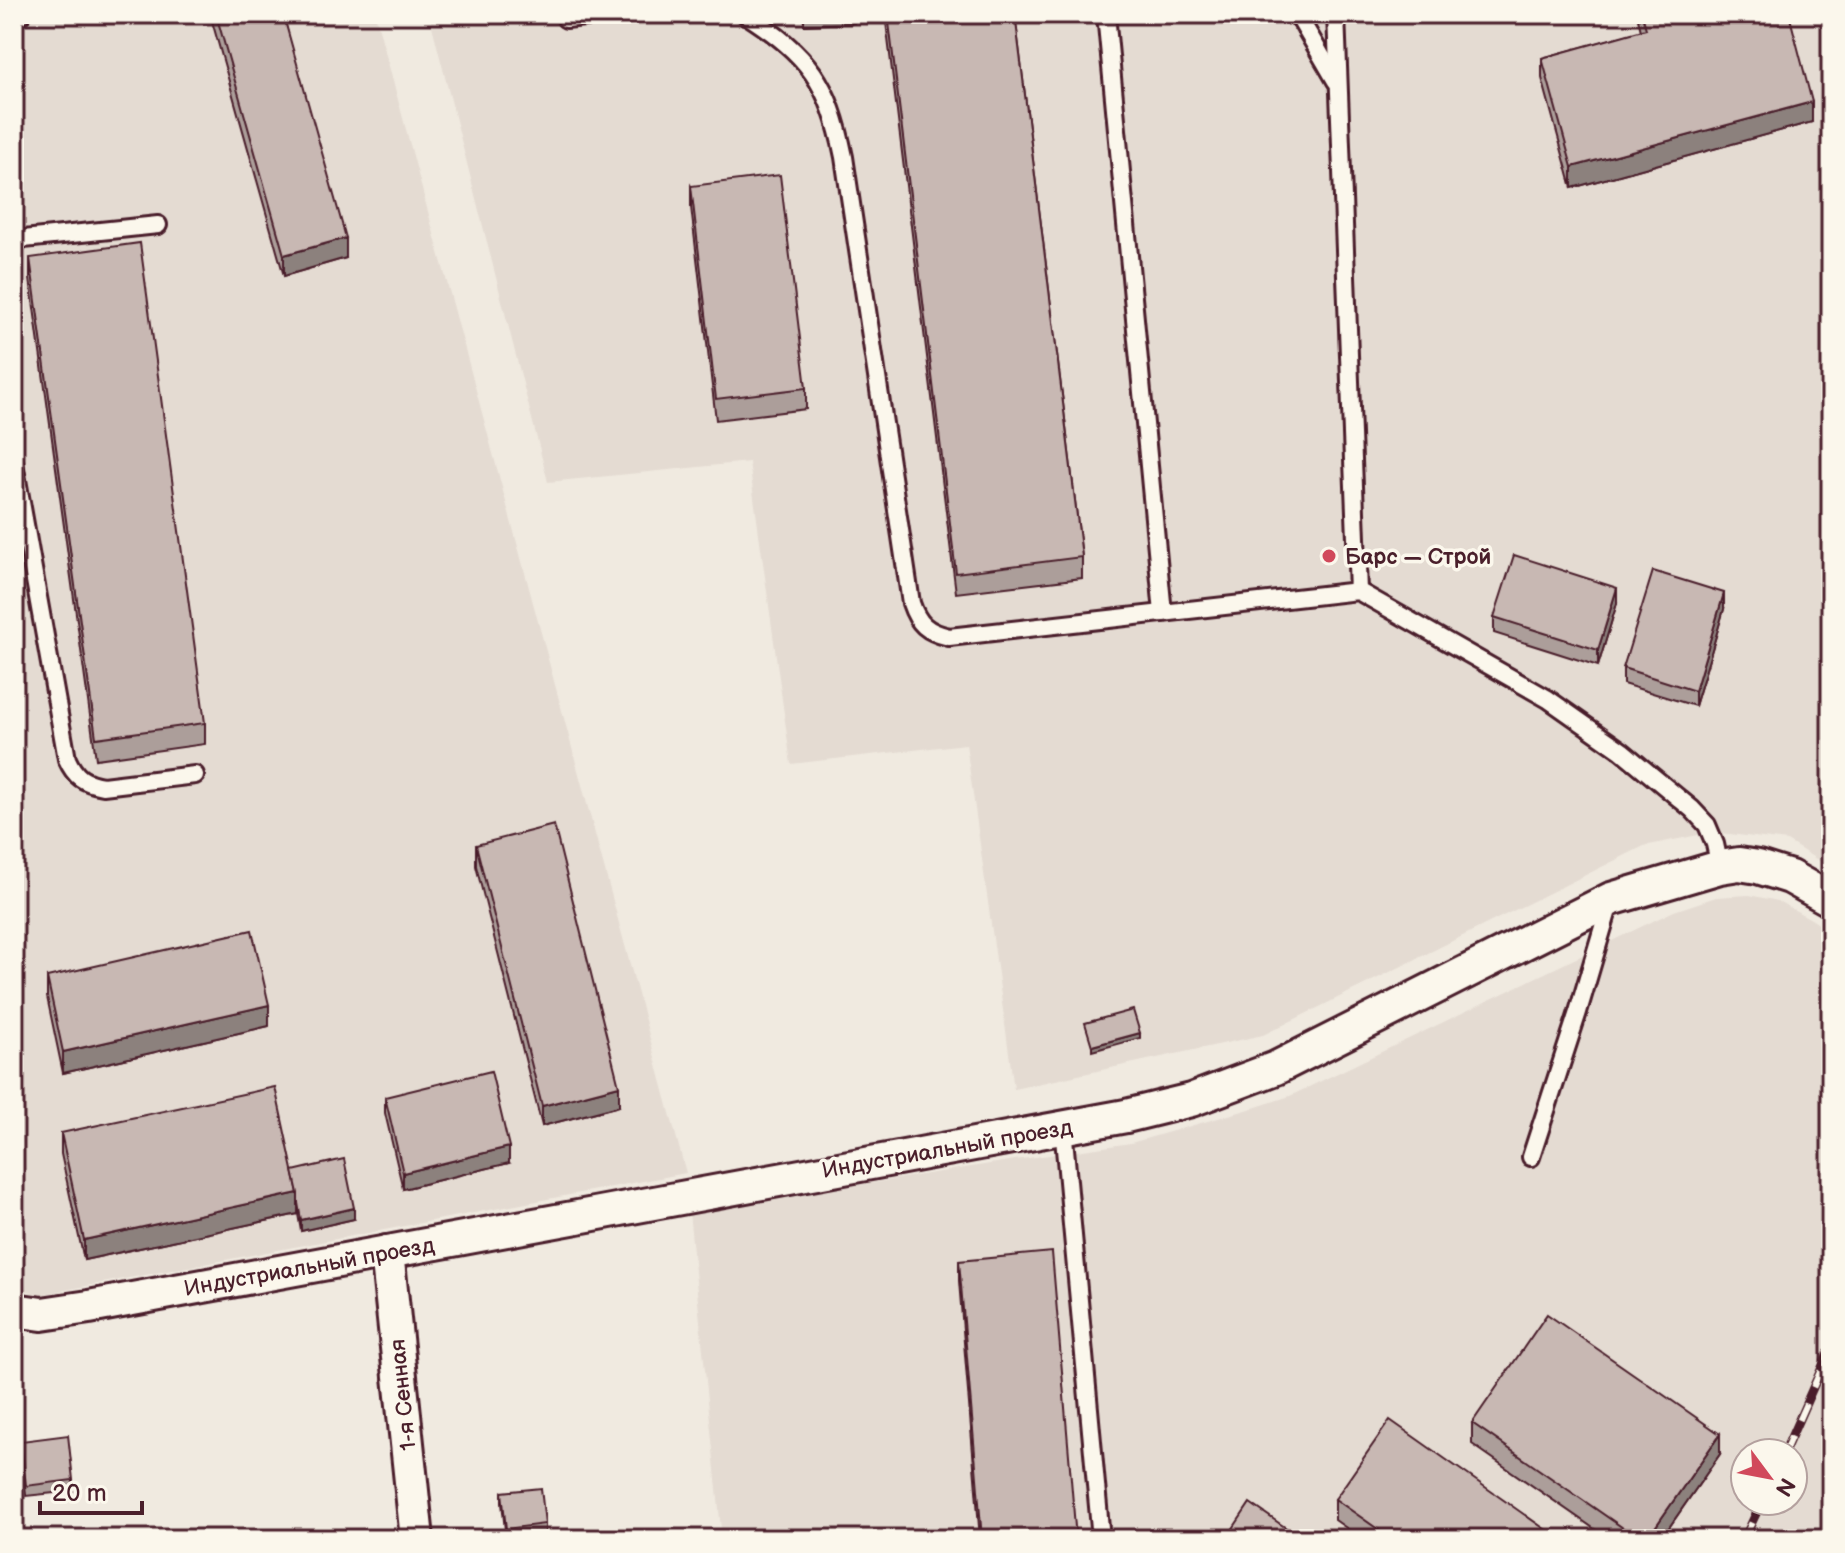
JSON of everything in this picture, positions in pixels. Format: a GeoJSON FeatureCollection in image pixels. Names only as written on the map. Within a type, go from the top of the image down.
{"type":"FeatureCollection","features":[{"type":"Feature","properties":{"kind":"street","name":"Индустриальный проезд"},"geometry":{"type":"LineString","coordinates":[[14,1310],[42,1314],[89,1307],[1126,1116],[1191,1100],[1276,1068],[1611,899],[1720,867],[1739,864],[1758,867],[1790,877],[1831,900]]}},
{"type":"Feature","properties":{"kind":"street","name":"1-я Сенная"},"geometry":{"type":"LineString","coordinates":[[387,1252],[417,1539]]}},
{"type":"Feature","properties":{"kind":"lane"},"geometry":{"type":"LineString","coordinates":[[14,16],[22,14]]}},
{"type":"Feature","properties":{"kind":"lane"},"geometry":{"type":"LineString","coordinates":[[566,19],[613,14]]}},
{"type":"Feature","properties":{"kind":"lane"},"geometry":{"type":"LineString","coordinates":[[745,14],[782,40],[805,63],[823,87],[832,108],[844,157],[906,572],[915,616],[923,625],[935,634],[949,637],[1358,591],[1548,699],[1622,751],[1707,825],[1720,867]]}},
{"type":"Feature","properties":{"kind":"lane"},"geometry":{"type":"LineString","coordinates":[[1106,14],[1163,613]]}},
{"type":"Feature","properties":{"kind":"lane"},"geometry":{"type":"LineString","coordinates":[[1297,14],[1339,86]]}},
{"type":"Feature","properties":{"kind":"lane"},"geometry":{"type":"LineString","coordinates":[[1336,14],[1358,591]]}},
{"type":"Feature","properties":{"kind":"lane"},"geometry":{"type":"LineString","coordinates":[[14,240],[158,225]]}},
{"type":"Feature","properties":{"kind":"lane"},"geometry":{"type":"LineString","coordinates":[[14,463],[67,759],[72,771],[90,784],[103,786],[195,775]]}},
{"type":"Feature","properties":{"kind":"lane"},"geometry":{"type":"LineString","coordinates":[[1531,1157],[1611,899]]}},
{"type":"Feature","properties":{"kind":"lane"},"geometry":{"type":"LineString","coordinates":[[1063,1127],[1101,1539]]}},
{"type":"Feature","properties":{"kind":"shaded area"},"geometry":{"type":"Polygon","coordinates":[[[14,14],[375,14],[686,1173],[39,1295],[14,1286],[14,14]]]}},
{"type":"Feature","properties":{"kind":"shaded area"},"geometry":{"type":"Polygon","coordinates":[[[429,14],[1831,14],[1831,868],[1787,841],[1713,832],[1644,846],[1263,1035],[1014,1089],[966,744],[791,764],[749,462],[548,482],[429,14]]]}},
{"type":"Feature","properties":{"kind":"shaded area"},"geometry":{"type":"Polygon","coordinates":[[[1749,895],[1778,901],[1831,932],[1831,1539],[722,1539],[689,1212],[1131,1143],[1250,1109],[1290,1096],[1674,911],[1716,897],[1749,895]]]}},
{"type":"Feature","properties":{"kind":"building"},"geometry":{"type":"Polygon","coordinates":[[[216,14],[283,14],[346,238],[284,255],[216,14]]]}},
{"type":"Feature","properties":{"kind":"building"},"geometry":{"type":"Polygon","coordinates":[[[888,14],[1015,14],[1082,557],[956,573],[888,14]]]}},
{"type":"Feature","properties":{"kind":"building"},"geometry":{"type":"Polygon","coordinates":[[[1642,14],[1789,14],[1812,102],[1572,167],[1542,58],[1646,29],[1642,14]]]}},
{"type":"Feature","properties":{"kind":"building"},"geometry":{"type":"Polygon","coordinates":[[[780,175],[806,388],[716,399],[691,186],[780,175]]]}},
{"type":"Feature","properties":{"kind":"building"},"geometry":{"type":"Polygon","coordinates":[[[140,243],[205,723],[96,738],[30,258],[140,243]]]}},
{"type":"Feature","properties":{"kind":"building"},"geometry":{"type":"Polygon","coordinates":[[[1514,555],[1617,588],[1598,650],[1494,617],[1514,555]]]}},
{"type":"Feature","properties":{"kind":"building"},"geometry":{"type":"Polygon","coordinates":[[[1653,571],[1724,593],[1695,691],[1623,668],[1653,571]]]}},
{"type":"Feature","properties":{"kind":"building"},"geometry":{"type":"Polygon","coordinates":[[[554,825],[619,1086],[542,1106],[476,845],[554,825]]]}},
{"type":"Feature","properties":{"kind":"building"},"geometry":{"type":"Polygon","coordinates":[[[252,930],[269,1005],[63,1052],[47,977],[252,930]]]}},
{"type":"Feature","properties":{"kind":"building"},"geometry":{"type":"Polygon","coordinates":[[[1133,1010],[1140,1033],[1092,1046],[1085,1023],[1133,1010]]]}},
{"type":"Feature","properties":{"kind":"building"},"geometry":{"type":"Polygon","coordinates":[[[491,1071],[509,1147],[403,1173],[385,1097],[491,1071]]]}},
{"type":"Feature","properties":{"kind":"building"},"geometry":{"type":"Polygon","coordinates":[[[275,1087],[298,1193],[84,1240],[61,1133],[275,1087]]]}},
{"type":"Feature","properties":{"kind":"building"},"geometry":{"type":"Polygon","coordinates":[[[344,1159],[354,1208],[301,1220],[293,1171],[344,1159]]]}},
{"type":"Feature","properties":{"kind":"building"},"geometry":{"type":"Polygon","coordinates":[[[1052,1252],[1076,1539],[982,1539],[959,1261],[1052,1252]]]}},
{"type":"Feature","properties":{"kind":"building"},"geometry":{"type":"Polygon","coordinates":[[[1547,1314],[1720,1434],[1647,1539],[1639,1539],[1472,1423],[1547,1314]]]}},
{"type":"Feature","properties":{"kind":"building"},"geometry":{"type":"Polygon","coordinates":[[[1390,1420],[1559,1539],[1392,1539],[1335,1499],[1390,1420]]]}},
{"type":"Feature","properties":{"kind":"building"},"geometry":{"type":"Polygon","coordinates":[[[68,1435],[73,1480],[26,1486],[21,1441],[68,1435]]]}},
{"type":"Feature","properties":{"kind":"building"},"geometry":{"type":"Polygon","coordinates":[[[541,1488],[545,1524],[506,1529],[502,1492],[541,1488]]]}},
{"type":"Feature","properties":{"kind":"building"},"geometry":{"type":"Polygon","coordinates":[[[1250,1503],[1302,1539],[1226,1539],[1250,1503]]]}},
{"type":"Feature","properties":{"kind":"railway"},"geometry":{"type":"LineString","coordinates":[[1791,1437],[1831,1347]]}},
{"type":"Feature","properties":{"kind":"railway"},"geometry":{"type":"LineString","coordinates":[[1744,1539],[1754,1517]]}},
{"type":"Feature","properties":{"kind":"place","name":"Барс — Строй"},"geometry":{"type":"Point","coordinates":[1329,556]}}]}
